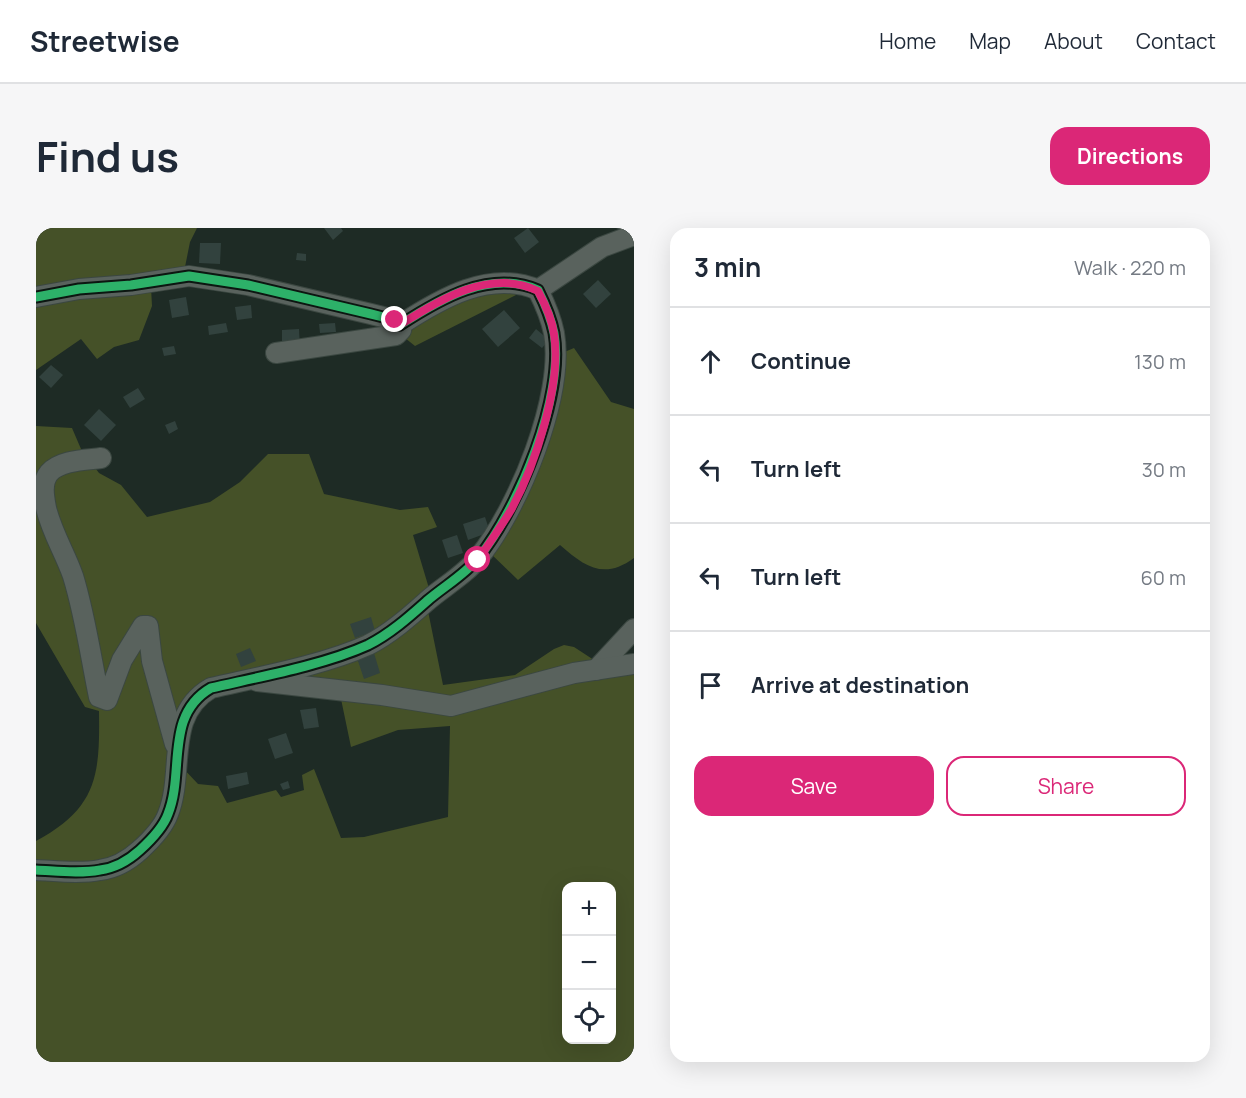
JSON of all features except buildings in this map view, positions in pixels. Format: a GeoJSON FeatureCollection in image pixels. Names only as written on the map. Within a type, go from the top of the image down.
{"type":"FeatureCollection","features":[{"type":"Feature","properties":{"kind":"street"},"geometry":{"type":"LineString","coordinates":[[538,291],[602,247],[634,235]]}},
{"type":"Feature","properties":{"kind":"street"},"geometry":{"type":"LineString","coordinates":[[36,297],[78,289],[189,276],[248,285],[395,320],[400,325]]}},
{"type":"Feature","properties":{"kind":"street"},"geometry":{"type":"LineString","coordinates":[[36,870],[99,871],[130,859],[152,840],[168,814],[175,782],[176,746],[184,721],[200,695],[211,688],[248,680],[369,645],[402,622],[478,560],[510,511],[541,436],[555,363],[554,333],[538,291],[524,284],[482,286],[450,295],[400,325]]}},
{"type":"Feature","properties":{"kind":"street"},"geometry":{"type":"LineString","coordinates":[[276,353],[396,335],[400,330],[400,325]]}},
{"type":"Feature","properties":{"kind":"street"},"geometry":{"type":"LineString","coordinates":[[101,458],[72,463],[48,474],[43,488],[46,509],[58,545],[72,575],[99,697],[107,700],[122,660],[143,626],[148,626],[152,661],[176,746]]}},
{"type":"Feature","properties":{"kind":"street"},"geometry":{"type":"LineString","coordinates":[[596,670],[634,629]]}},
{"type":"Feature","properties":{"kind":"street"},"geometry":{"type":"LineString","coordinates":[[248,680],[382,695],[451,706],[564,676],[634,664]]}},
{"type":"Feature","properties":{"kind":"green space"},"geometry":{"type":"Polygon","coordinates":[[[36,228],[197,228],[190,242],[184,272],[151,287],[152,306],[139,340],[114,347],[97,359],[81,339],[36,370],[36,228]]]}},
{"type":"Feature","properties":{"kind":"green space"},"geometry":{"type":"Polygon","coordinates":[[[514,289],[518,294],[415,346],[405,338],[416,324],[457,300],[478,294],[514,289]]]}},
{"type":"Feature","properties":{"kind":"green space"},"geometry":{"type":"Polygon","coordinates":[[[574,348],[611,402],[634,409],[634,558],[613,568],[595,568],[586,565],[560,545],[518,580],[489,552],[562,353],[574,348]]]}},
{"type":"Feature","properties":{"kind":"green space"},"geometry":{"type":"Polygon","coordinates":[[[36,426],[72,428],[81,449],[99,473],[121,485],[147,517],[210,502],[240,482],[268,454],[309,454],[324,494],[400,510],[428,507],[437,527],[413,535],[434,605],[428,611],[443,685],[515,675],[554,649],[564,645],[574,647],[597,662],[454,701],[244,674],[184,704],[165,719],[181,766],[198,784],[218,786],[227,803],[276,790],[281,797],[304,790],[302,775],[314,769],[341,838],[364,837],[448,817],[450,726],[398,730],[351,747],[341,699],[451,715],[579,678],[634,670],[634,1062],[36,1062],[36,841],[72,816],[83,803],[91,788],[98,754],[99,711],[85,707],[36,623],[36,426]]]}},
{"type":"Feature","properties":{"kind":"cycle path"},"geometry":{"type":"LineString","coordinates":[[36,297],[79,289],[131,285],[189,276],[248,285],[395,320],[400,325],[466,290],[484,285],[520,284],[538,290],[541,295],[553,327],[556,359],[545,419],[523,482],[494,536],[474,563],[399,625],[368,645],[312,664],[211,688],[196,699],[187,713],[178,745],[173,798],[166,819],[152,838],[131,857],[111,867],[85,872],[36,870]]}},
{"type":"Feature","properties":{"kind":"route"},"geometry":{"type":"LineString","coordinates":[[395,320],[400,325],[450,295],[482,286],[505,283],[524,284],[538,291],[547,308],[554,333],[555,363],[541,436],[521,490],[478,560]]}}]}
